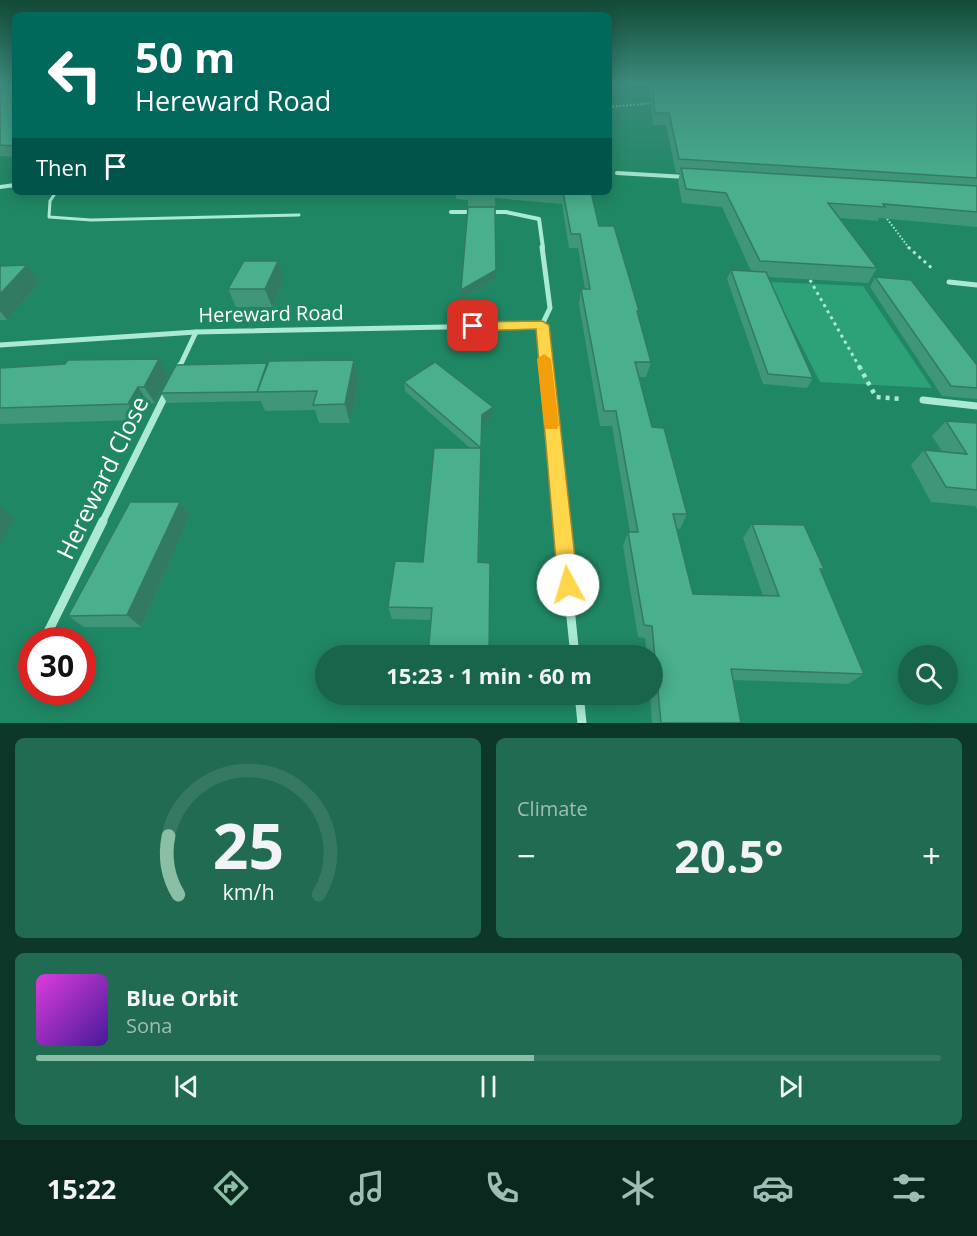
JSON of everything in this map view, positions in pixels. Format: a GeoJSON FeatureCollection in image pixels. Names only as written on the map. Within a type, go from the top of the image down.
{"type":"FeatureCollection","features":[{"type":"Feature","properties":{"kind":"street"},"geometry":{"type":"LineString","coordinates":[[617,173],[694,177]]}},
{"type":"Feature","properties":{"kind":"street"},"geometry":{"type":"LineString","coordinates":[[451,212],[506,212],[539,219],[550,308],[542,325],[574,645]]}},
{"type":"Feature","properties":{"kind":"street"},"geometry":{"type":"LineString","coordinates":[[949,282],[977,285]]}},
{"type":"Feature","properties":{"kind":"street","name":"Hereward Road"},"geometry":{"type":"LineString","coordinates":[[0,345],[196,332],[542,325]]}},
{"type":"Feature","properties":{"kind":"street","name":"Hereward Close"},"geometry":{"type":"LineString","coordinates":[[50,627],[196,332]]}},
{"type":"Feature","properties":{"kind":"street"},"geometry":{"type":"LineString","coordinates":[[923,400],[977,405]]}},
{"type":"Feature","properties":{"kind":"street"},"geometry":{"type":"LineString","coordinates":[[580,705],[582,723]]}},
{"type":"Feature","properties":{"kind":"lane"},"geometry":{"type":"LineString","coordinates":[[54,195],[50,201],[49,217],[91,220],[299,215]]}},
{"type":"Feature","properties":{"kind":"path"},"geometry":{"type":"LineString","coordinates":[[884,214],[909,249],[949,282]]}},
{"type":"Feature","properties":{"kind":"path"},"geometry":{"type":"LineString","coordinates":[[810,280],[876,397],[923,400]]}},
{"type":"Feature","properties":{"kind":"green space"},"geometry":{"type":"Polygon","coordinates":[[[769,282],[863,286],[932,388],[820,382],[769,282]]]}},
{"type":"Feature","properties":{"kind":"building"},"geometry":{"type":"Polygon","coordinates":[[[0,118],[12,118],[12,146],[0,145],[0,118]]]}},
{"type":"Feature","properties":{"kind":"building"},"geometry":{"type":"Polygon","coordinates":[[[670,118],[977,118],[977,178],[679,159],[670,118]]]}},
{"type":"Feature","properties":{"kind":"building"},"geometry":{"type":"Polygon","coordinates":[[[681,168],[977,186],[977,212],[883,204],[885,207],[828,203],[877,268],[760,261],[726,193],[686,189],[681,168]]]}},
{"type":"Feature","properties":{"kind":"building"},"geometry":{"type":"Polygon","coordinates":[[[564,195],[592,195],[599,226],[614,226],[639,311],[637,311],[651,362],[635,362],[652,427],[664,428],[687,514],[673,514],[693,594],[779,596],[752,524],[804,525],[824,569],[820,569],[864,674],[731,669],[741,723],[661,723],[659,705],[663,705],[663,645],[654,645],[652,626],[644,625],[628,532],[638,532],[616,411],[604,411],[581,289],[590,289],[580,234],[571,234],[564,195]]]}},
{"type":"Feature","properties":{"kind":"building"},"geometry":{"type":"Polygon","coordinates":[[[468,207],[495,207],[496,270],[461,290],[468,207]]]}},
{"type":"Feature","properties":{"kind":"building"},"geometry":{"type":"Polygon","coordinates":[[[244,261],[278,261],[265,289],[228,289],[244,261]]]}},
{"type":"Feature","properties":{"kind":"building"},"geometry":{"type":"Polygon","coordinates":[[[27,265],[0,294],[0,266],[27,265]]]}},
{"type":"Feature","properties":{"kind":"building"},"geometry":{"type":"Polygon","coordinates":[[[731,270],[766,272],[813,378],[768,374],[731,270]]]}},
{"type":"Feature","properties":{"kind":"building"},"geometry":{"type":"Polygon","coordinates":[[[875,277],[911,280],[977,365],[977,388],[951,386],[875,277]]]}},
{"type":"Feature","properties":{"kind":"building"},"geometry":{"type":"Polygon","coordinates":[[[159,359],[144,387],[138,387],[128,404],[0,408],[0,368],[65,364],[68,360],[159,359]]]}},
{"type":"Feature","properties":{"kind":"building"},"geometry":{"type":"Polygon","coordinates":[[[354,360],[345,404],[313,405],[317,391],[257,392],[269,361],[354,360]]]}},
{"type":"Feature","properties":{"kind":"building"},"geometry":{"type":"Polygon","coordinates":[[[435,362],[493,407],[482,415],[481,448],[404,382],[435,362]]]}},
{"type":"Feature","properties":{"kind":"building"},"geometry":{"type":"Polygon","coordinates":[[[267,363],[257,392],[161,393],[176,365],[267,363]]]}},
{"type":"Feature","properties":{"kind":"building"},"geometry":{"type":"Polygon","coordinates":[[[946,421],[977,423],[977,490],[946,487],[924,450],[967,454],[946,421]]]}},
{"type":"Feature","properties":{"kind":"building"},"geometry":{"type":"Polygon","coordinates":[[[434,448],[481,448],[478,562],[490,563],[489,645],[429,645],[432,608],[388,607],[395,561],[423,562],[434,448]]]}},
{"type":"Feature","properties":{"kind":"building"},"geometry":{"type":"Polygon","coordinates":[[[130,502],[180,502],[127,615],[68,616],[130,502]]]}},
{"type":"Feature","properties":{"kind":"slow traffic"},"geometry":{"type":"LineString","coordinates":[[544,359],[551,425]]}},
{"type":"Feature","properties":{"kind":"route"},"geometry":{"type":"LineString","coordinates":[[473,326],[542,325],[568,585]]}}]}
